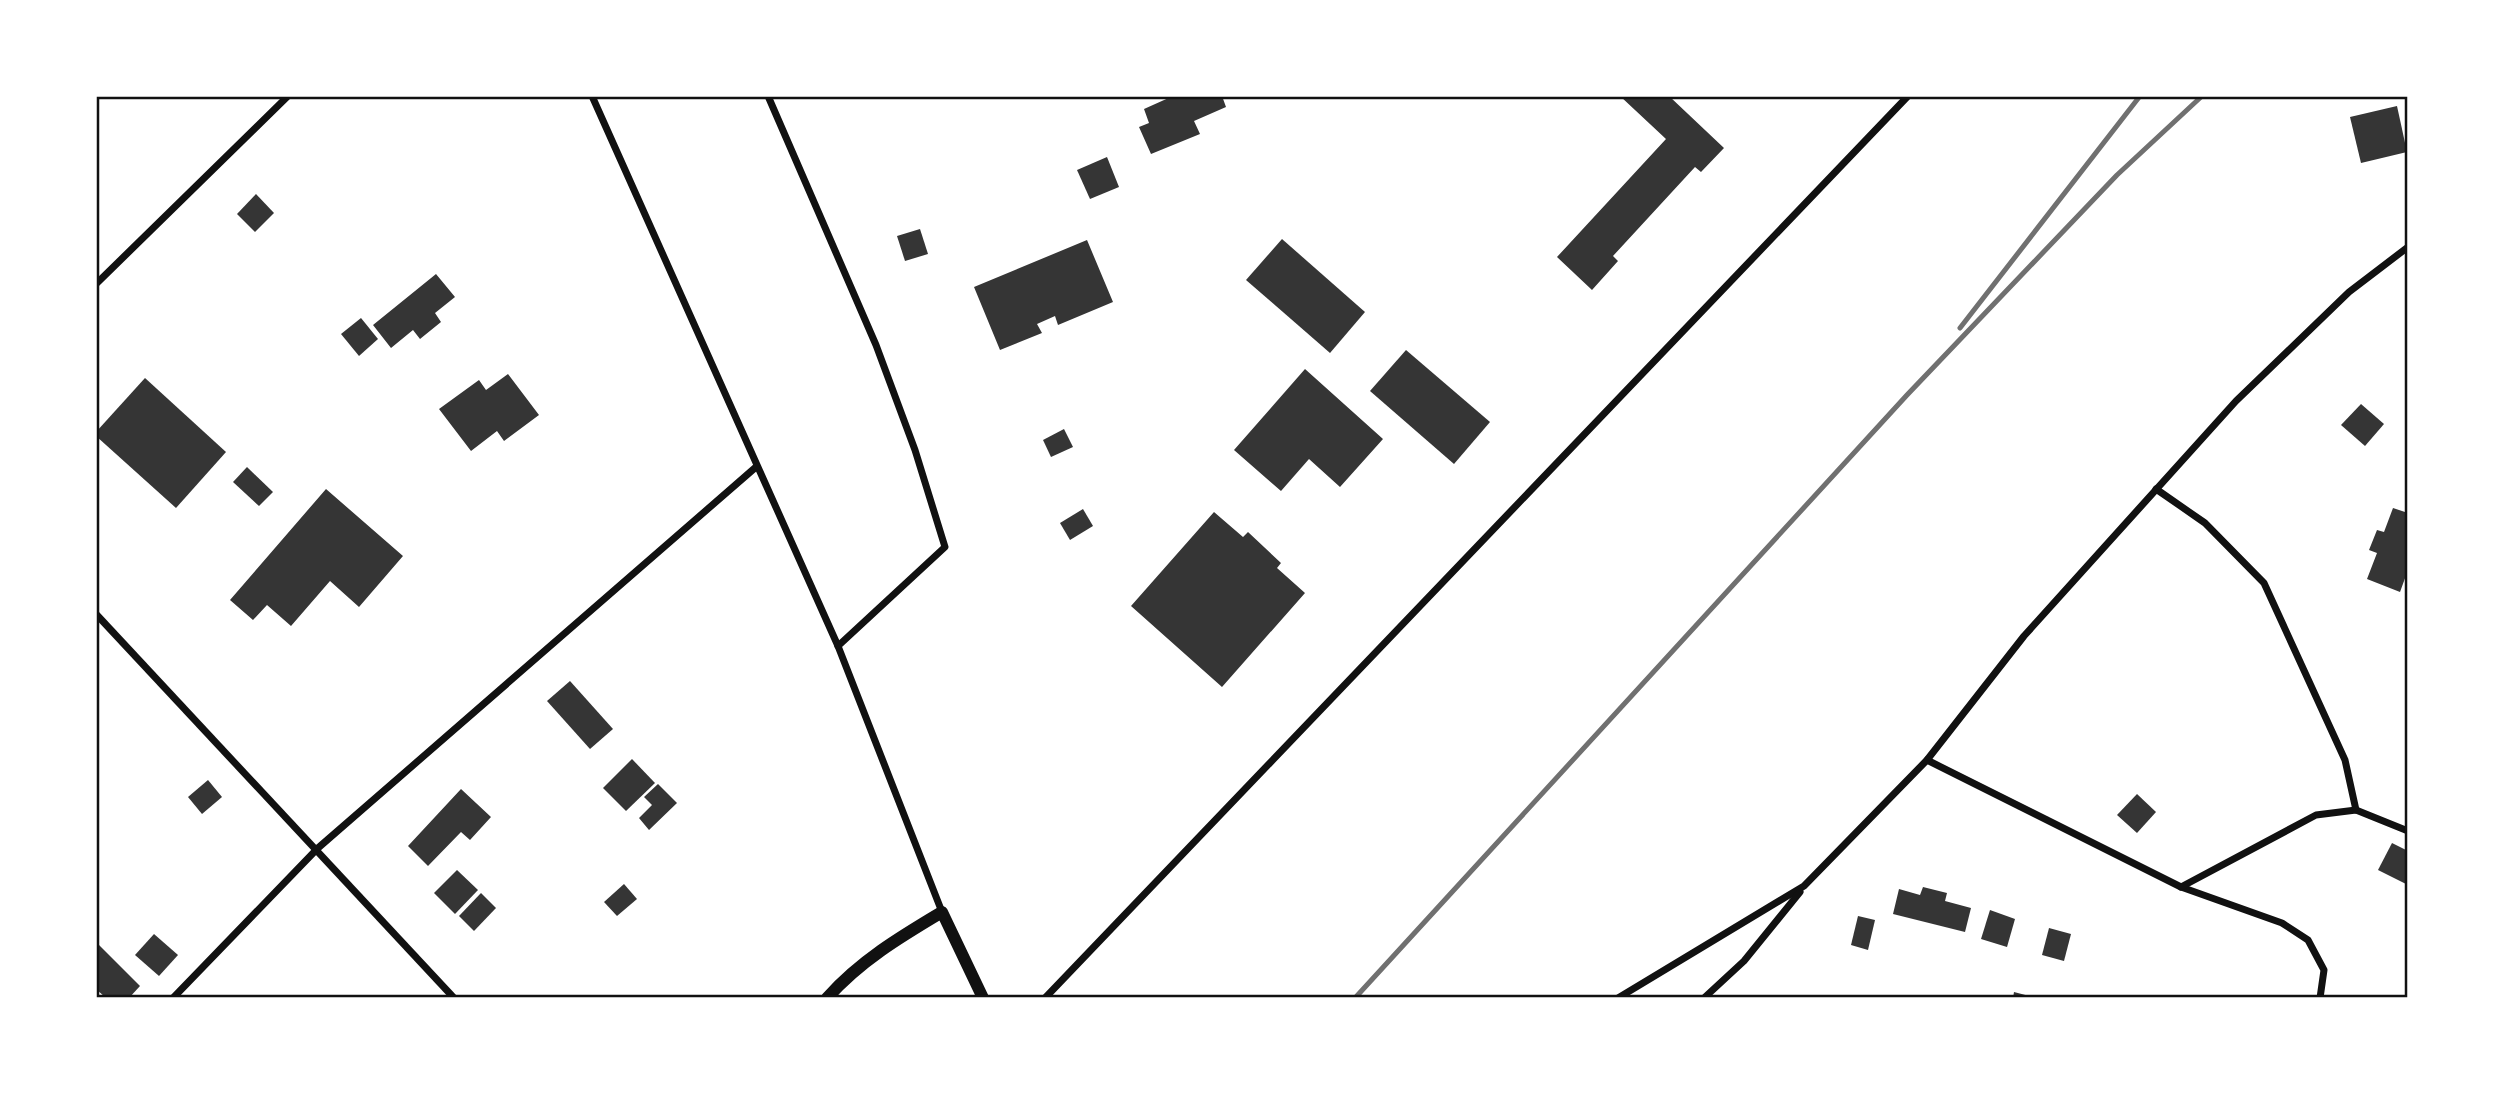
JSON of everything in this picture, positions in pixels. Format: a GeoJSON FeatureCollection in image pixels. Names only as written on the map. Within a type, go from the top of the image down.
{"type":"FeatureCollection","features":[{"type":"Feature","properties":{"kind":"street"},"geometry":{"type":"LineString","coordinates":[[96,284],[288,96]]}},
{"type":"Feature","properties":{"kind":"street"},"geometry":{"type":"LineString","coordinates":[[592,96],[838,646],[943,912],[983,998]]}},
{"type":"Feature","properties":{"kind":"street"},"geometry":{"type":"LineString","coordinates":[[768,96],[876,345],[915,450],[946,547],[838,646]]}},
{"type":"Feature","properties":{"kind":"street"},"geometry":{"type":"LineString","coordinates":[[1045,998],[1908,96]]}},
{"type":"Feature","properties":{"kind":"street"},"geometry":{"type":"LineString","coordinates":[[1704,998],[1744,961],[1804,886],[1927,760],[2024,636],[2236,401],[2330,310],[2408,247]]}},
{"type":"Feature","properties":{"kind":"street"},"geometry":{"type":"LineString","coordinates":[[173,998],[317,848],[756,467]]}},
{"type":"Feature","properties":{"kind":"street"},"geometry":{"type":"LineString","coordinates":[[2156,489],[2205,523],[2264,583],[2345,760],[2356,810]]}},
{"type":"Feature","properties":{"kind":"street"},"geometry":{"type":"LineString","coordinates":[[96,614],[454,998]]}},
{"type":"Feature","properties":{"kind":"street"},"geometry":{"type":"LineString","coordinates":[[1927,760],[2181,887],[2282,923],[2308,940],[2324,970],[2320,998]]}},
{"type":"Feature","properties":{"kind":"street"},"geometry":{"type":"LineString","coordinates":[[2181,887],[2316,815],[2356,810],[2408,831]]}},
{"type":"Feature","properties":{"kind":"street"},"geometry":{"type":"LineString","coordinates":[[1618,998],[1804,886]]}},
{"type":"Feature","properties":{"kind":"street"},"geometry":{"type":"LineString","coordinates":[[827,998],[844,979],[891,942],[943,912]]}},
{"type":"Feature","properties":{"kind":"building"},"geometry":{"type":"Polygon","coordinates":[[[1173,96],[1222,96],[1226,107],[1194,121],[1200,134],[1151,154],[1139,127],[1149,123],[1144,109],[1173,96]]]}},
{"type":"Feature","properties":{"kind":"building"},"geometry":{"type":"Polygon","coordinates":[[[1620,96],[1669,96],[1724,148],[1701,172],[1695,167],[1613,256],[1618,261],[1592,290],[1557,257],[1666,139],[1620,96]]]}},
{"type":"Feature","properties":{"kind":"building"},"geometry":{"type":"Polygon","coordinates":[[[2397,106],[2407,152],[2361,163],[2350,117],[2397,106]]]}},
{"type":"Feature","properties":{"kind":"building"},"geometry":{"type":"Polygon","coordinates":[[[1107,157],[1119,187],[1090,199],[1077,170],[1107,157]]]}},
{"type":"Feature","properties":{"kind":"building"},"geometry":{"type":"Polygon","coordinates":[[[256,194],[274,213],[255,232],[237,214],[256,194]]]}},
{"type":"Feature","properties":{"kind":"building"},"geometry":{"type":"Polygon","coordinates":[[[920,229],[928,254],[905,261],[897,236],[920,229]]]}},
{"type":"Feature","properties":{"kind":"building"},"geometry":{"type":"Polygon","coordinates":[[[1282,239],[1365,312],[1330,353],[1246,280],[1282,239]]]}},
{"type":"Feature","properties":{"kind":"building"},"geometry":{"type":"Polygon","coordinates":[[[1087,240],[1113,302],[1058,325],[1055,316],[1037,324],[1042,333],[1000,350],[974,287],[1087,240]]]}},
{"type":"Feature","properties":{"kind":"building"},"geometry":{"type":"Polygon","coordinates":[[[436,274],[455,297],[435,313],[441,322],[420,339],[413,330],[391,348],[373,325],[436,274]]]}},
{"type":"Feature","properties":{"kind":"building"},"geometry":{"type":"Polygon","coordinates":[[[361,318],[378,339],[359,356],[341,334],[361,318]]]}},
{"type":"Feature","properties":{"kind":"building"},"geometry":{"type":"Polygon","coordinates":[[[1406,350],[1490,422],[1454,464],[1370,391],[1406,350]]]}},
{"type":"Feature","properties":{"kind":"building"},"geometry":{"type":"Polygon","coordinates":[[[1305,369],[1383,439],[1340,487],[1309,459],[1281,491],[1234,450],[1305,369]]]}},
{"type":"Feature","properties":{"kind":"building"},"geometry":{"type":"Polygon","coordinates":[[[508,374],[539,415],[504,441],[497,431],[471,451],[439,409],[479,380],[486,390],[508,374]]]}},
{"type":"Feature","properties":{"kind":"building"},"geometry":{"type":"Polygon","coordinates":[[[145,378],[226,452],[176,508],[96,436],[96,432],[145,378]]]}},
{"type":"Feature","properties":{"kind":"building"},"geometry":{"type":"Polygon","coordinates":[[[2361,404],[2384,424],[2365,446],[2341,425],[2361,404]]]}},
{"type":"Feature","properties":{"kind":"building"},"geometry":{"type":"Polygon","coordinates":[[[1064,429],[1073,447],[1051,457],[1043,440],[1064,429]]]}},
{"type":"Feature","properties":{"kind":"building"},"geometry":{"type":"Polygon","coordinates":[[[247,467],[273,492],[259,506],[233,482],[247,467]]]}},
{"type":"Feature","properties":{"kind":"building"},"geometry":{"type":"Polygon","coordinates":[[[326,489],[403,556],[359,607],[330,581],[291,626],[267,605],[253,620],[230,600],[326,489]]]}},
{"type":"Feature","properties":{"kind":"building"},"geometry":{"type":"Polygon","coordinates":[[[2393,508],[2408,513],[2408,570],[2400,592],[2367,579],[2377,553],[2369,550],[2377,530],[2384,532],[2393,508]]]}},
{"type":"Feature","properties":{"kind":"building"},"geometry":{"type":"Polygon","coordinates":[[[1083,509],[1093,526],[1070,540],[1060,523],[1083,509]]]}},
{"type":"Feature","properties":{"kind":"building"},"geometry":{"type":"Polygon","coordinates":[[[1214,512],[1243,537],[1248,532],[1281,563],[1277,568],[1305,593],[1222,687],[1131,606],[1214,512]]]}},
{"type":"Feature","properties":{"kind":"building"},"geometry":{"type":"Polygon","coordinates":[[[570,681],[613,729],[590,749],[547,701],[570,681]]]}},
{"type":"Feature","properties":{"kind":"building"},"geometry":{"type":"Polygon","coordinates":[[[632,759],[655,783],[626,811],[603,788],[632,759]]]}},
{"type":"Feature","properties":{"kind":"building"},"geometry":{"type":"Polygon","coordinates":[[[208,780],[222,797],[202,814],[188,797],[208,780]]]}},
{"type":"Feature","properties":{"kind":"building"},"geometry":{"type":"Polygon","coordinates":[[[658,784],[677,803],[649,830],[639,818],[652,805],[644,797],[658,784]]]}},
{"type":"Feature","properties":{"kind":"building"},"geometry":{"type":"Polygon","coordinates":[[[461,789],[491,817],[470,840],[461,832],[428,866],[408,846],[461,789]]]}},
{"type":"Feature","properties":{"kind":"building"},"geometry":{"type":"Polygon","coordinates":[[[2137,794],[2156,812],[2137,833],[2117,815],[2137,794]]]}},
{"type":"Feature","properties":{"kind":"building"},"geometry":{"type":"Polygon","coordinates":[[[2392,843],[2408,851],[2408,885],[2378,870],[2392,843]]]}},
{"type":"Feature","properties":{"kind":"building"},"geometry":{"type":"Polygon","coordinates":[[[457,870],[478,890],[455,914],[434,893],[457,870]]]}},
{"type":"Feature","properties":{"kind":"building"},"geometry":{"type":"Polygon","coordinates":[[[624,884],[637,899],[617,916],[604,902],[624,884]]]}},
{"type":"Feature","properties":{"kind":"building"},"geometry":{"type":"Polygon","coordinates":[[[1923,887],[1947,893],[1945,901],[1971,908],[1965,932],[1893,914],[1899,889],[1920,895],[1923,887]]]}},
{"type":"Feature","properties":{"kind":"building"},"geometry":{"type":"Polygon","coordinates":[[[481,893],[496,908],[474,931],[459,916],[481,893]]]}},
{"type":"Feature","properties":{"kind":"building"},"geometry":{"type":"Polygon","coordinates":[[[1990,910],[2015,919],[2007,947],[1981,939],[1990,910]]]}},
{"type":"Feature","properties":{"kind":"building"},"geometry":{"type":"Polygon","coordinates":[[[1858,916],[1875,920],[1868,950],[1851,945],[1858,916]]]}},
{"type":"Feature","properties":{"kind":"building"},"geometry":{"type":"Polygon","coordinates":[[[2049,928],[2071,934],[2064,961],[2042,955],[2049,928]]]}},
{"type":"Feature","properties":{"kind":"building"},"geometry":{"type":"Polygon","coordinates":[[[154,934],[178,955],[159,976],[135,955],[154,934]]]}},
{"type":"Feature","properties":{"kind":"building"},"geometry":{"type":"Polygon","coordinates":[[[96,942],[140,986],[129,998],[106,998],[96,989],[96,942]]]}},
{"type":"Feature","properties":{"kind":"building"},"geometry":{"type":"Polygon","coordinates":[[[2014,992],[2033,997],[2013,998],[2014,992]]]}},
{"type":"Feature","properties":{"kind":"railway"},"geometry":{"type":"LineString","coordinates":[[1960,328],[2140,96]]}},
{"type":"Feature","properties":{"kind":"railway"},"geometry":{"type":"LineString","coordinates":[[1355,998],[1907,395],[2117,175],[2202,96]]}}]}
